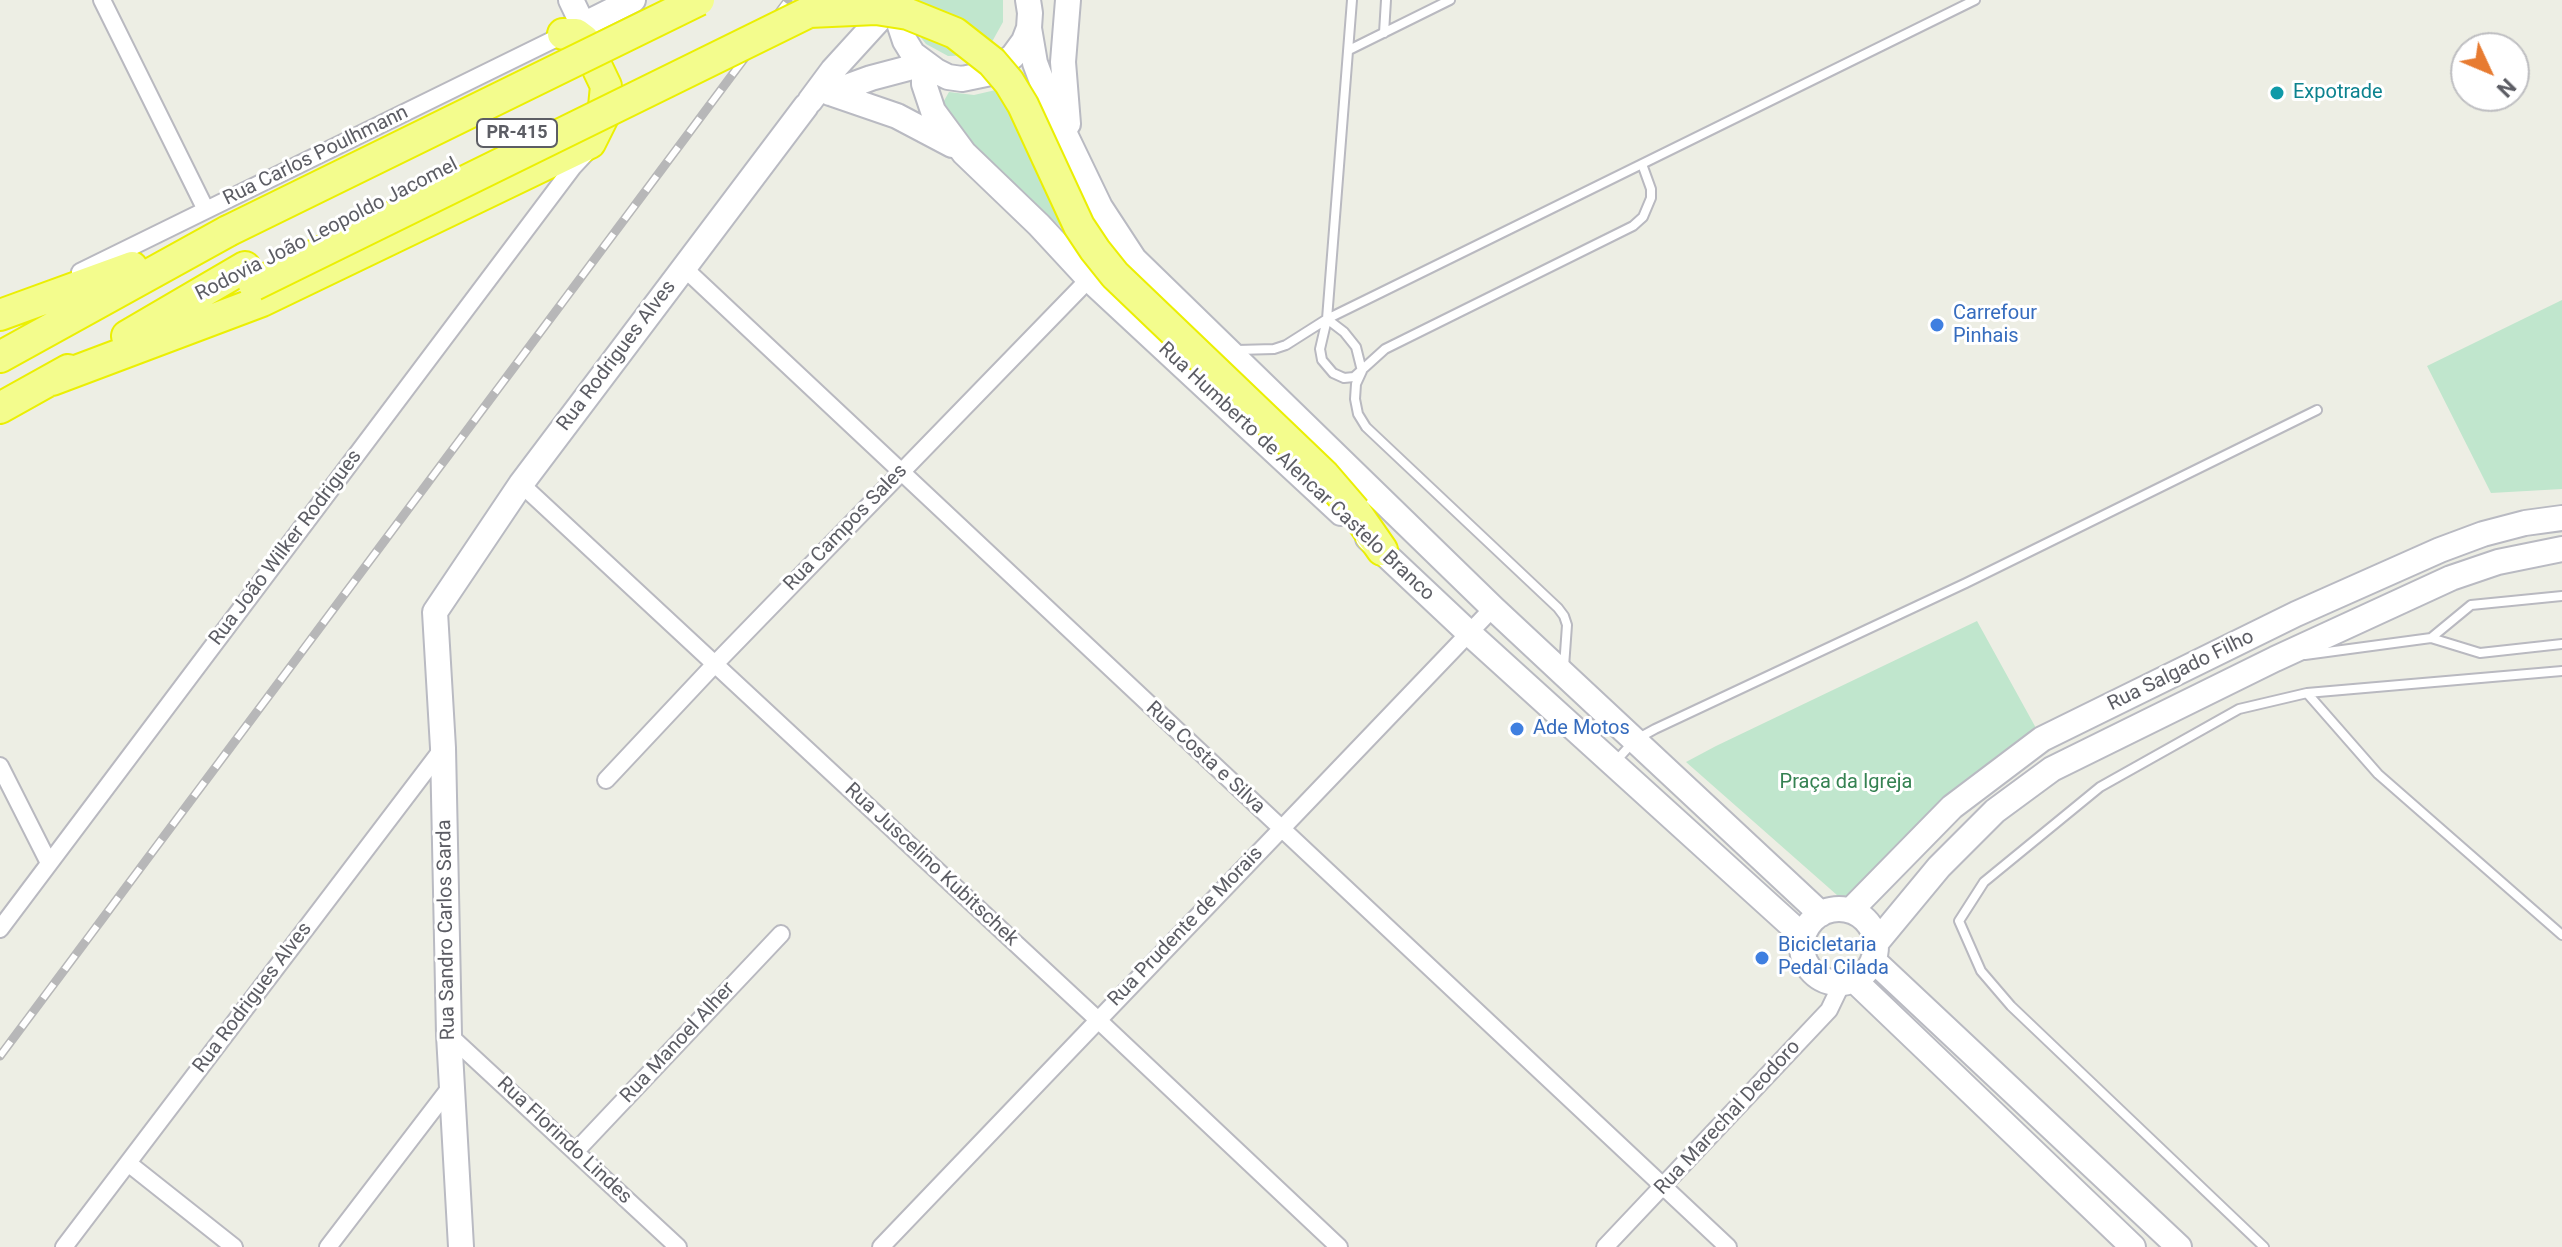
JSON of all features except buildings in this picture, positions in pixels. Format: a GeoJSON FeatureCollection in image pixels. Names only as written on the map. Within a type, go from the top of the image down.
{"type":"FeatureCollection","features":[{"type":"Feature","properties":{"kind":"highway","name":"Rodovia João Leopoldo Jacomel"},"geometry":{"type":"LineString","coordinates":[[0,357],[228,231],[699,0]]}},
{"type":"Feature","properties":{"kind":"highway","name":"Rodovia João Leopoldo Jacomel"},"geometry":{"type":"LineString","coordinates":[[249,276],[789,0]]}},
{"type":"Feature","properties":{"kind":"highway"},"geometry":{"type":"LineString","coordinates":[[0,408],[249,276],[809,12],[876,9],[908,14],[955,33],[992,62],[1023,105],[1079,226],[1095,250],[1115,275],[1324,475],[1355,511],[1382,550]]}},
{"type":"Feature","properties":{"kind":"highway"},"geometry":{"type":"LineString","coordinates":[[52,380],[262,301],[590,143],[603,117],[606,86],[584,40],[573,30]]}},
{"type":"Feature","properties":{"kind":"highway"},"geometry":{"type":"LineString","coordinates":[[0,313],[228,231]]}},
{"type":"Feature","properties":{"kind":"main road"},"geometry":{"type":"LineString","coordinates":[[571,0],[573,30]]}},
{"type":"Feature","properties":{"kind":"main road","name":"Rua Carlos Poulhmann"},"geometry":{"type":"LineString","coordinates":[[573,30],[633,0]]}},
{"type":"Feature","properties":{"kind":"main road"},"geometry":{"type":"LineString","coordinates":[[899,0],[898,12],[905,41],[924,64],[948,77],[962,79],[991,73],[1013,56],[1024,41],[1030,10]]}},
{"type":"Feature","properties":{"kind":"main road","name":"Rua Rodrigues Alves"},"geometry":{"type":"LineString","coordinates":[[435,612],[521,484],[683,267],[815,101],[841,60],[899,0]]}},
{"type":"Feature","properties":{"kind":"main road"},"geometry":{"type":"LineString","coordinates":[[1068,0],[1063,62],[1065,106],[1073,150]]}},
{"type":"Feature","properties":{"kind":"main road","name":"Rua Humberto de Alencar Castelo Branco"},"geometry":{"type":"LineString","coordinates":[[1030,10],[1035,63],[1050,103],[1100,207],[1134,259],[1493,608],[1821,914]]}},
{"type":"Feature","properties":{"kind":"main road"},"geometry":{"type":"LineString","coordinates":[[815,101],[871,78],[924,64]]}},
{"type":"Feature","properties":{"kind":"main road","name":"Rua Humberto de Alencar Castelo Branco"},"geometry":{"type":"LineString","coordinates":[[924,64],[924,84],[933,111],[964,153],[1039,225],[1089,279],[1469,633],[1803,936]]}},
{"type":"Feature","properties":{"kind":"main road"},"geometry":{"type":"LineString","coordinates":[[815,101],[897,116],[964,153]]}},
{"type":"Feature","properties":{"kind":"main road","name":"Rua Salgado Filho"},"geometry":{"type":"LineString","coordinates":[[1851,910],[1952,807],[2042,739],[2296,614],[2440,550],[2483,534],[2525,523],[2562,518]]}},
{"type":"Feature","properties":{"kind":"main road","name":"Rua Salgado Filho"},"geometry":{"type":"LineString","coordinates":[[1875,951],[1939,867],[1995,811],[2052,769],[2275,659],[2451,578],[2498,562],[2562,549]]}},
{"type":"Feature","properties":{"kind":"main road","name":"Rua Sandro Carlos Sarda"},"geometry":{"type":"LineString","coordinates":[[435,612],[443,748],[449,1035],[462,1245]]}},
{"type":"Feature","properties":{"kind":"main road"},"geometry":{"type":"LineString","coordinates":[[2169,677],[2181,705]]}},
{"type":"Feature","properties":{"kind":"main road"},"geometry":{"type":"LineString","coordinates":[[2008,762],[2027,788]]}},
{"type":"Feature","properties":{"kind":"main road"},"geometry":{"type":"LineString","coordinates":[[1830,910],[1851,910],[1871,926],[1875,951],[1866,972],[1848,981],[1825,980],[1810,970],[1803,954],[1803,936],[1813,919],[1821,914],[1830,910]]}},
{"type":"Feature","properties":{"kind":"main road"},"geometry":{"type":"LineString","coordinates":[[1875,951],[1972,1050],[2179,1247]]}},
{"type":"Feature","properties":{"kind":"main road"},"geometry":{"type":"LineString","coordinates":[[1848,981],[2133,1247]]}},
{"type":"Feature","properties":{"kind":"street"},"geometry":{"type":"LineString","coordinates":[[102,0],[206,210]]}},
{"type":"Feature","properties":{"kind":"street","name":"Rua Carlos Poulhmann"},"geometry":{"type":"LineString","coordinates":[[0,313],[573,30]]}},
{"type":"Feature","properties":{"kind":"street","name":"Rua João Wilker Rodrigues"},"geometry":{"type":"LineString","coordinates":[[0,929],[603,130],[611,103],[611,81],[573,30]]}},
{"type":"Feature","properties":{"kind":"street","name":"Rua Costa e Silva"},"geometry":{"type":"LineString","coordinates":[[683,267],[1728,1247]]}},
{"type":"Feature","properties":{"kind":"street","name":"Rua Campos Sales"},"geometry":{"type":"LineString","coordinates":[[606,780],[1089,279]]}},
{"type":"Feature","properties":{"kind":"street","name":"Rua Juscelino Kubitschek"},"geometry":{"type":"LineString","coordinates":[[521,484],[1339,1247]]}},
{"type":"Feature","properties":{"kind":"street","name":"Rua Prudente de Morais"},"geometry":{"type":"LineString","coordinates":[[881,1247],[1493,608]]}},
{"type":"Feature","properties":{"kind":"street","name":"Rua Rodrigues Alves"},"geometry":{"type":"LineString","coordinates":[[64,1247],[443,748]]}},
{"type":"Feature","properties":{"kind":"street"},"geometry":{"type":"LineString","coordinates":[[0,766],[49,863]]}},
{"type":"Feature","properties":{"kind":"street","name":"Rua Manoel Alher"},"geometry":{"type":"LineString","coordinates":[[576,1151],[781,934]]}},
{"type":"Feature","properties":{"kind":"street","name":"Rua Marechal Deodoro"},"geometry":{"type":"LineString","coordinates":[[1605,1247],[1829,1010],[1848,981]]}},
{"type":"Feature","properties":{"kind":"street","name":"Rua Florindo Lindes"},"geometry":{"type":"LineString","coordinates":[[449,1035],[678,1247]]}},
{"type":"Feature","properties":{"kind":"street"},"geometry":{"type":"LineString","coordinates":[[328,1247],[452,1085]]}},
{"type":"Feature","properties":{"kind":"street"},"geometry":{"type":"LineString","coordinates":[[128,1163],[234,1247]]}},
{"type":"Feature","properties":{"kind":"lane"},"geometry":{"type":"LineString","coordinates":[[1352,0],[1327,319],[1320,349],[1325,365],[1333,373],[1344,378],[1354,377],[1385,349],[1633,226],[1643,217],[1651,198],[1642,164]]}},
{"type":"Feature","properties":{"kind":"lane"},"geometry":{"type":"LineString","coordinates":[[1384,33],[1386,0]]}},
{"type":"Feature","properties":{"kind":"lane"},"geometry":{"type":"LineString","coordinates":[[1349,50],[1450,0]]}},
{"type":"Feature","properties":{"kind":"lane"},"geometry":{"type":"LineString","coordinates":[[1228,350],[1274,349],[1296,340],[1327,319],[1975,0]]}},
{"type":"Feature","properties":{"kind":"lane"},"geometry":{"type":"LineString","coordinates":[[1327,319],[1353,341],[1362,371],[1356,384],[1355,399],[1358,414],[1366,427],[1564,616],[1567,634],[1563,673]]}},
{"type":"Feature","properties":{"kind":"lane"},"geometry":{"type":"LineString","coordinates":[[1614,764],[1635,740],[1966,583],[2317,410]]}},
{"type":"Feature","properties":{"kind":"lane"},"geometry":{"type":"LineString","coordinates":[[2431,638],[2471,605],[2562,596]]}},
{"type":"Feature","properties":{"kind":"lane"},"geometry":{"type":"LineString","coordinates":[[2275,659],[2431,638],[2480,653],[2562,644]]}},
{"type":"Feature","properties":{"kind":"lane"},"geometry":{"type":"LineString","coordinates":[[2264,1247],[2011,1006],[1981,971],[1959,921],[1984,882],[2100,787],[2239,709],[2307,693],[2562,671]]}},
{"type":"Feature","properties":{"kind":"lane"},"geometry":{"type":"LineString","coordinates":[[2307,693],[2378,774],[2562,935]]}},
{"type":"Feature","properties":{"kind":"green space"},"geometry":{"type":"Polygon","coordinates":[[[914,0],[1003,0],[1003,22],[984,49],[973,55],[948,56],[926,44],[918,34],[914,0]]]}},
{"type":"Feature","properties":{"kind":"green space"},"geometry":{"type":"Polygon","coordinates":[[[1000,89],[1083,248],[970,141],[941,106],[949,92],[974,95],[1000,89]]]}},
{"type":"Feature","properties":{"kind":"green space"},"geometry":{"type":"Polygon","coordinates":[[[2562,300],[2562,489],[2491,493],[2427,366],[2562,300]]]}},
{"type":"Feature","properties":{"kind":"green space","name":"Praça da Igreja"},"geometry":{"type":"Polygon","coordinates":[[[1977,621],[2042,739],[1846,903],[1686,762],[1716,746],[1977,621]]]}},
{"type":"Feature","properties":{"kind":"railway"},"geometry":{"type":"LineString","coordinates":[[0,1056],[788,0]]}},
{"type":"Feature","properties":{"kind":"place","name":"Expotrade"},"geometry":{"type":"Point","coordinates":[2277,93]}},
{"type":"Feature","properties":{"kind":"place","name":"Carrefour Pinhais"},"geometry":{"type":"Point","coordinates":[1937,325]}},
{"type":"Feature","properties":{"kind":"place","name":"Ade Motos"},"geometry":{"type":"Point","coordinates":[1517,729]}},
{"type":"Feature","properties":{"kind":"place","name":"Bicicletaria Pedal Cilada"},"geometry":{"type":"Point","coordinates":[1762,958]}}]}
